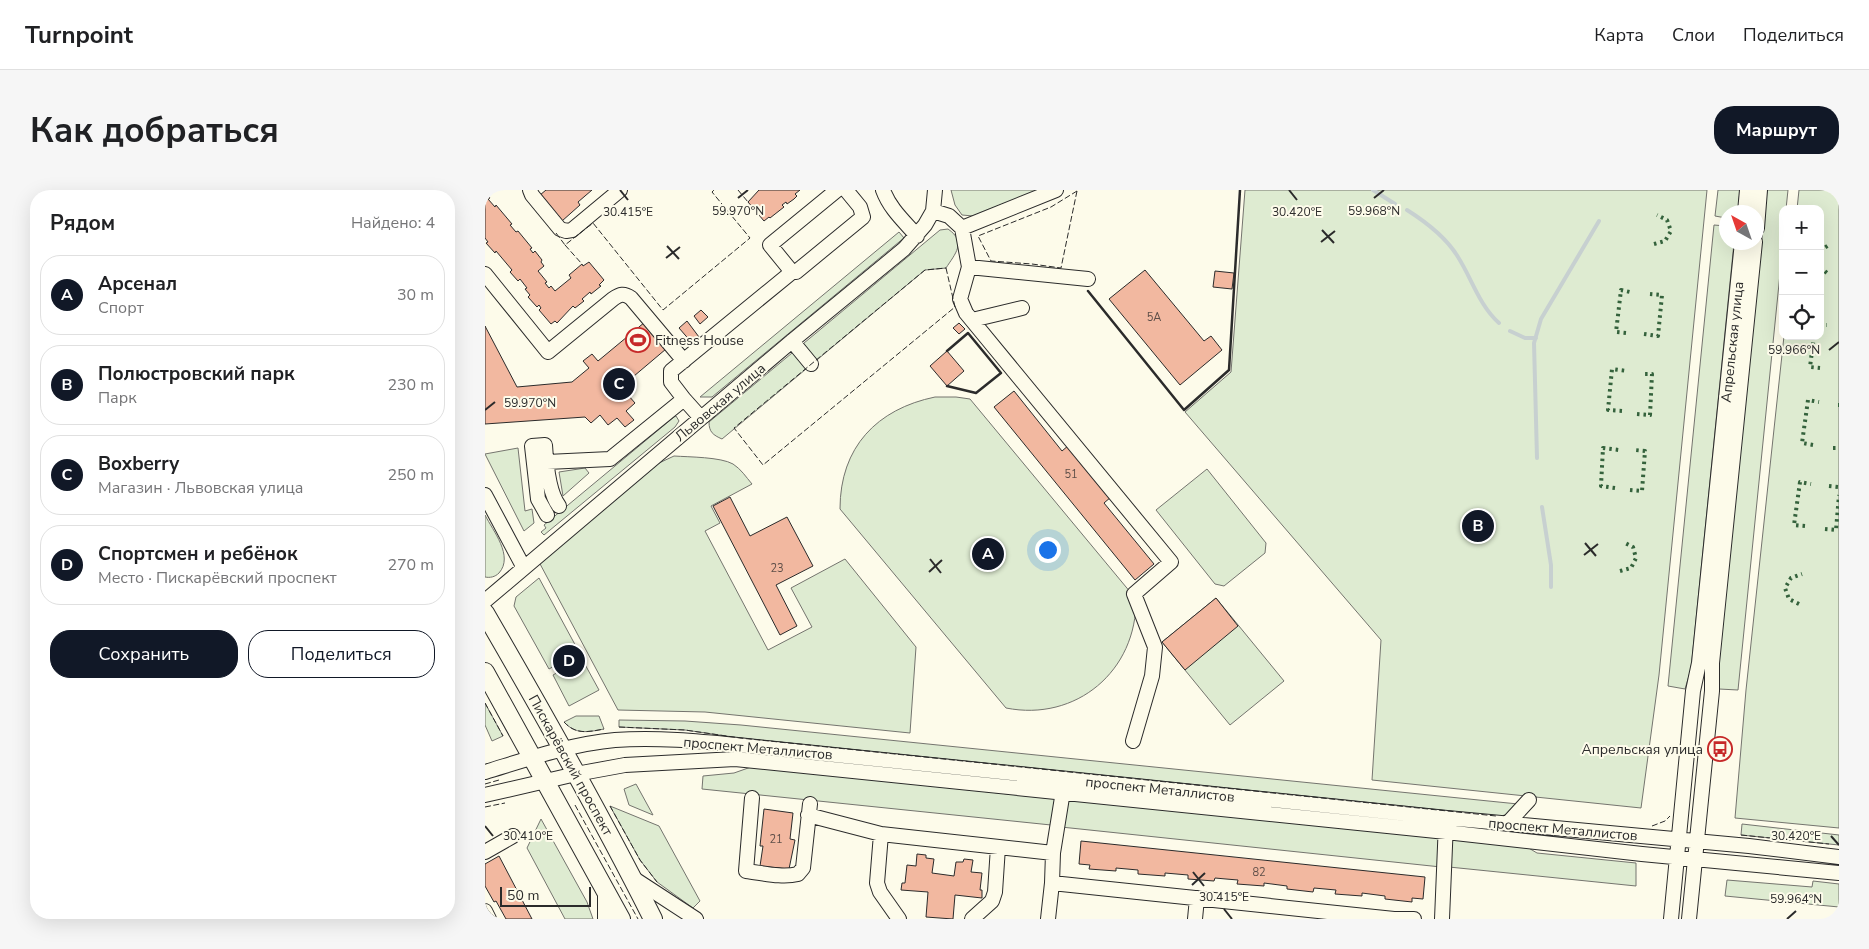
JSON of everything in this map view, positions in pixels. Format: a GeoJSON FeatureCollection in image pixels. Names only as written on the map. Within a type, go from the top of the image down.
{"type":"FeatureCollection","features":[{"type":"Feature","properties":{"kind":"main road","name":"Пискарёвский проспект"},"geometry":{"type":"LineString","coordinates":[[485,613],[576,774],[633,878],[653,919]]}},
{"type":"Feature","properties":{"kind":"main road"},"geometry":{"type":"LineString","coordinates":[[485,672],[621,919]]}},
{"type":"Feature","properties":{"kind":"street"},"geometry":{"type":"LineString","coordinates":[[530,190],[560,229],[565,231],[571,230],[620,190]]}},
{"type":"Feature","properties":{"kind":"street"},"geometry":{"type":"LineString","coordinates":[[791,272],[770,245],[837,190]]}},
{"type":"Feature","properties":{"kind":"street"},"geometry":{"type":"LineString","coordinates":[[701,418],[671,382],[671,371],[791,272],[796,272],[863,217],[860,207],[846,190]]}},
{"type":"Feature","properties":{"kind":"street"},"geometry":{"type":"LineString","coordinates":[[883,190],[896,213],[917,236]]}},
{"type":"Feature","properties":{"kind":"street","name":"Львовская улица"},"geometry":{"type":"LineString","coordinates":[[485,601],[792,341],[904,249],[917,236],[933,210],[935,190]]}},
{"type":"Feature","properties":{"kind":"street"},"geometry":{"type":"LineString","coordinates":[[962,228],[1056,190]]}},
{"type":"Feature","properties":{"kind":"street"},"geometry":{"type":"LineString","coordinates":[[1746,205],[1747,190]]}},
{"type":"Feature","properties":{"kind":"street"},"geometry":{"type":"LineString","coordinates":[[1759,205],[1760,190]]}},
{"type":"Feature","properties":{"kind":"street"},"geometry":{"type":"LineString","coordinates":[[933,210],[949,216],[962,228],[969,267],[960,299],[972,320],[1171,562],[1134,594],[1155,647],[1151,676],[1133,741]]}},
{"type":"Feature","properties":{"kind":"street","name":"Апрельская улица"},"geometry":{"type":"LineString","coordinates":[[1671,919],[1693,690],[1699,663],[1741,250]]}},
{"type":"Feature","properties":{"kind":"street","name":"Апрельская улица"},"geometry":{"type":"LineString","coordinates":[[1689,919],[1712,691],[1712,663],[1754,250]]}},
{"type":"Feature","properties":{"kind":"street"},"geometry":{"type":"LineString","coordinates":[[969,267],[1088,279]]}},
{"type":"Feature","properties":{"kind":"street"},"geometry":{"type":"LineString","coordinates":[[485,274],[548,352],[613,299],[620,294],[626,294],[683,361]]}},
{"type":"Feature","properties":{"kind":"street"},"geometry":{"type":"LineString","coordinates":[[972,320],[1023,308]]}},
{"type":"Feature","properties":{"kind":"street"},"geometry":{"type":"LineString","coordinates":[[792,341],[811,364]]}},
{"type":"Feature","properties":{"kind":"street"},"geometry":{"type":"LineString","coordinates":[[547,462],[610,459],[684,399]]}},
{"type":"Feature","properties":{"kind":"street"},"geometry":{"type":"LineString","coordinates":[[547,515],[538,499],[532,446],[545,445],[553,496],[559,506]]}},
{"type":"Feature","properties":{"kind":"street"},"geometry":{"type":"LineString","coordinates":[[485,495],[524,568]]}},
{"type":"Feature","properties":{"kind":"street","name":"проспект Металлистов"},"geometry":{"type":"LineString","coordinates":[[485,772],[562,749],[615,740],[680,740],[748,746],[1064,786]]}},
{"type":"Feature","properties":{"kind":"street","name":"проспект Металлистов"},"geometry":{"type":"LineString","coordinates":[[485,795],[625,765],[735,759],[1064,786],[1446,825],[1677,857],[1839,873]]}},
{"type":"Feature","properties":{"kind":"street"},"geometry":{"type":"LineString","coordinates":[[1048,919],[1053,854],[1064,786]]}},
{"type":"Feature","properties":{"kind":"street"},"geometry":{"type":"LineString","coordinates":[[752,798],[746,871],[791,876],[798,874],[803,868],[809,810],[881,834],[1053,854]]}},
{"type":"Feature","properties":{"kind":"street"},"geometry":{"type":"LineString","coordinates":[[1507,824],[1529,800]]}},
{"type":"Feature","properties":{"kind":"street","name":"проспект Металлистов"},"geometry":{"type":"LineString","coordinates":[[1446,825],[1507,824],[1839,857]]}},
{"type":"Feature","properties":{"kind":"street"},"geometry":{"type":"LineString","coordinates":[[1442,919],[1446,825]]}},
{"type":"Feature","properties":{"kind":"street"},"geometry":{"type":"LineString","coordinates":[[881,834],[877,883],[880,892],[899,919]]}},
{"type":"Feature","properties":{"kind":"street"},"geometry":{"type":"LineString","coordinates":[[485,852],[513,836]]}},
{"type":"Feature","properties":{"kind":"street"},"geometry":{"type":"LineString","coordinates":[[972,919],[992,900],[995,892],[998,847]]}},
{"type":"Feature","properties":{"kind":"street"},"geometry":{"type":"LineString","coordinates":[[633,878],[695,919]]}},
{"type":"Feature","properties":{"kind":"street"},"geometry":{"type":"LineString","coordinates":[[1052,883],[1413,919]]}},
{"type":"Feature","properties":{"kind":"street"},"geometry":{"type":"LineString","coordinates":[[605,891],[605,919]]}},
{"type":"Feature","properties":{"kind":"street"},"geometry":{"type":"LineString","coordinates":[[1195,919],[1197,898]]}},
{"type":"Feature","properties":{"kind":"street"},"geometry":{"type":"LineString","coordinates":[[485,911],[489,919]]}},
{"type":"Feature","properties":{"kind":"green space"},"geometry":{"type":"Polygon","coordinates":[[[951,190],[1041,190],[973,216],[962,215],[955,205],[951,190]]]}},
{"type":"Feature","properties":{"kind":"green space"},"geometry":{"type":"Polygon","coordinates":[[[1245,190],[1707,190],[1659,675],[1641,808],[1372,780],[1381,640],[1185,412],[1231,372],[1245,190]]]}},
{"type":"Feature","properties":{"kind":"green space"},"geometry":{"type":"Polygon","coordinates":[[[1718,190],[1740,190],[1739,205],[1719,205],[1719,217],[1715,216],[1718,190]]]}},
{"type":"Feature","properties":{"kind":"green space"},"geometry":{"type":"Polygon","coordinates":[[[1767,190],[1788,190],[1786,205],[1779,205],[1779,284],[1738,690],[1719,689],[1719,661],[1761,250],[1764,250],[1764,219],[1767,190]]]}},
{"type":"Feature","properties":{"kind":"green space"},"geometry":{"type":"Polygon","coordinates":[[[1799,190],[1839,190],[1839,828],[1735,818],[1746,690],[1784,340],[1824,340],[1824,205],[1797,205],[1799,190]]]}},
{"type":"Feature","properties":{"kind":"green space"},"geometry":{"type":"Polygon","coordinates":[[[1714,225],[1719,225],[1719,250],[1733,250],[1691,669],[1685,689],[1668,686],[1714,225]]]}},
{"type":"Feature","properties":{"kind":"green space"},"geometry":{"type":"Polygon","coordinates":[[[948,229],[957,239],[958,248],[946,268],[925,270],[722,439],[712,433],[709,422],[940,230],[948,229]]]}},
{"type":"Feature","properties":{"kind":"green space"},"geometry":{"type":"Polygon","coordinates":[[[899,232],[904,238],[712,397],[700,397],[899,232]]]}},
{"type":"Feature","properties":{"kind":"green space"},"geometry":{"type":"Polygon","coordinates":[[[935,397],[970,399],[1136,599],[1134,625],[1126,648],[1114,669],[1098,686],[1078,699],[1056,707],[1032,710],[1006,708],[840,509],[842,487],[847,467],[855,449],[866,434],[879,421],[896,411],[935,397]]]}},
{"type":"Feature","properties":{"kind":"green space"},"geometry":{"type":"Polygon","coordinates":[[[676,416],[679,421],[675,427],[544,535],[541,532],[546,528],[544,525],[676,416]]]}},
{"type":"Feature","properties":{"kind":"green space"},"geometry":{"type":"Polygon","coordinates":[[[518,448],[525,511],[532,509],[534,523],[524,531],[485,454],[518,448]]]}},
{"type":"Feature","properties":{"kind":"green space"},"geometry":{"type":"Polygon","coordinates":[[[674,456],[728,462],[739,468],[752,484],[711,506],[720,523],[705,531],[768,650],[812,627],[791,588],[845,559],[916,647],[910,733],[705,712],[618,710],[539,562],[659,463],[674,456]]]}},
{"type":"Feature","properties":{"kind":"green space"},"geometry":{"type":"Polygon","coordinates":[[[585,468],[589,473],[563,496],[559,472],[585,468]]]}},
{"type":"Feature","properties":{"kind":"green space"},"geometry":{"type":"Polygon","coordinates":[[[1207,469],[1266,543],[1265,553],[1224,586],[1215,584],[1156,510],[1207,469]]]}},
{"type":"Feature","properties":{"kind":"green space"},"geometry":{"type":"Polygon","coordinates":[[[485,515],[501,544],[504,559],[499,573],[491,577],[485,577],[485,515]]]}},
{"type":"Feature","properties":{"kind":"green space"},"geometry":{"type":"Polygon","coordinates":[[[539,578],[579,652],[549,669],[514,606],[516,597],[539,578]]]}},
{"type":"Feature","properties":{"kind":"green space"},"geometry":{"type":"Polygon","coordinates":[[[1216,598],[1284,681],[1230,725],[1162,642],[1216,598]]]}},
{"type":"Feature","properties":{"kind":"green space"},"geometry":{"type":"Polygon","coordinates":[[[582,659],[599,690],[569,706],[553,675],[582,659]]]}},
{"type":"Feature","properties":{"kind":"green space"},"geometry":{"type":"Polygon","coordinates":[[[485,703],[503,736],[492,741],[485,725],[485,703]]]}},
{"type":"Feature","properties":{"kind":"green space"},"geometry":{"type":"Polygon","coordinates":[[[576,716],[599,716],[604,729],[583,732],[573,729],[564,722],[576,716]]]}},
{"type":"Feature","properties":{"kind":"green space"},"geometry":{"type":"Polygon","coordinates":[[[619,720],[685,721],[741,725],[1518,804],[1507,814],[1499,816],[740,738],[685,730],[619,727],[619,720]]]}},
{"type":"Feature","properties":{"kind":"green space"},"geometry":{"type":"Polygon","coordinates":[[[751,767],[1056,799],[1051,825],[702,789],[703,776],[734,773],[751,767]]]}},
{"type":"Feature","properties":{"kind":"green space"},"geometry":{"type":"Polygon","coordinates":[[[636,784],[653,815],[629,805],[624,789],[636,784]]]}},
{"type":"Feature","properties":{"kind":"green space"},"geometry":{"type":"Polygon","coordinates":[[[1066,799],[1441,838],[1441,867],[1061,827],[1066,799]]]}},
{"type":"Feature","properties":{"kind":"green space"},"geometry":{"type":"Polygon","coordinates":[[[610,806],[659,826],[700,901],[693,908],[657,882],[640,860],[610,806]]]}},
{"type":"Feature","properties":{"kind":"green space"},"geometry":{"type":"Polygon","coordinates":[[[541,819],[587,902],[593,919],[565,919],[527,848],[541,819]]]}},
{"type":"Feature","properties":{"kind":"green space"},"geometry":{"type":"Polygon","coordinates":[[[1742,824],[1839,835],[1839,845],[1741,835],[1742,824]]]}},
{"type":"Feature","properties":{"kind":"green space"},"geometry":{"type":"Polygon","coordinates":[[[1450,839],[1527,847],[1537,853],[1636,863],[1636,886],[1449,867],[1450,839]]]}},
{"type":"Feature","properties":{"kind":"green space"},"geometry":{"type":"Polygon","coordinates":[[[1727,880],[1812,887],[1813,881],[1839,884],[1839,907],[1725,896],[1727,880]]]}},
{"type":"Feature","properties":{"kind":"building"},"geometry":{"type":"Polygon","coordinates":[[[546,190],[592,190],[578,202],[580,205],[562,221],[540,195],[546,190]]]}},
{"type":"Feature","properties":{"kind":"building"},"geometry":{"type":"Polygon","coordinates":[[[759,190],[800,190],[795,194],[797,196],[794,199],[787,204],[786,202],[782,205],[784,207],[764,221],[748,202],[759,190]]]}},
{"type":"Feature","properties":{"kind":"building"},"geometry":{"type":"Polygon","coordinates":[[[485,192],[490,198],[488,199],[495,207],[496,205],[512,224],[510,225],[516,232],[518,231],[532,248],[530,249],[533,253],[535,251],[542,260],[541,262],[544,266],[538,271],[547,282],[545,283],[549,288],[551,286],[555,291],[571,278],[569,275],[582,264],[583,266],[589,262],[604,280],[599,285],[601,286],[591,294],[590,292],[582,299],[584,301],[575,308],[573,306],[557,323],[555,321],[551,324],[539,310],[541,308],[539,305],[537,307],[528,297],[530,295],[525,289],[527,288],[520,279],[518,281],[510,272],[512,270],[496,251],[495,253],[486,243],[488,242],[485,238],[485,192]]]}},
{"type":"Feature","properties":{"kind":"building"},"geometry":{"type":"Polygon","coordinates":[[[1145,270],[1204,341],[1211,336],[1222,350],[1180,385],[1109,299],[1145,270]]]}},
{"type":"Feature","properties":{"kind":"building"},"geometry":{"type":"Polygon","coordinates":[[[1215,271],[1234,273],[1232,289],[1213,287],[1215,271]]]}},
{"type":"Feature","properties":{"kind":"building"},"geometry":{"type":"Polygon","coordinates":[[[701,310],[708,317],[700,324],[694,316],[701,310]]]}},
{"type":"Feature","properties":{"kind":"building"},"geometry":{"type":"Polygon","coordinates":[[[687,321],[699,337],[692,343],[679,328],[687,321]]]}},
{"type":"Feature","properties":{"kind":"building"},"geometry":{"type":"Polygon","coordinates":[[[645,322],[666,349],[621,387],[635,403],[626,411],[634,420],[625,427],[617,418],[608,425],[600,415],[591,423],[585,417],[485,424],[485,326],[517,387],[572,382],[589,368],[583,361],[592,354],[598,361],[645,322]]]}},
{"type":"Feature","properties":{"kind":"building"},"geometry":{"type":"Polygon","coordinates":[[[959,323],[965,329],[959,334],[953,328],[959,323]]]}},
{"type":"Feature","properties":{"kind":"building"},"geometry":{"type":"Polygon","coordinates":[[[947,351],[964,371],[947,386],[930,366],[947,351]]]}},
{"type":"Feature","properties":{"kind":"building"},"geometry":{"type":"Polygon","coordinates":[[[1014,391],[1062,451],[1069,445],[1111,497],[1104,503],[1154,564],[1135,580],[994,407],[1014,391]]]}},
{"type":"Feature","properties":{"kind":"building"},"geometry":{"type":"Polygon","coordinates":[[[730,497],[750,536],[787,517],[813,566],[776,585],[797,626],[780,635],[713,506],[730,497]]]}},
{"type":"Feature","properties":{"kind":"building"},"geometry":{"type":"Polygon","coordinates":[[[1216,598],[1238,626],[1185,670],[1162,642],[1216,598]]]}},
{"type":"Feature","properties":{"kind":"building"},"geometry":{"type":"Polygon","coordinates":[[[764,809],[793,813],[790,839],[795,840],[789,869],[760,866],[763,846],[760,846],[764,809]]]}},
{"type":"Feature","properties":{"kind":"building"},"geometry":{"type":"Polygon","coordinates":[[[1081,841],[1425,877],[1423,899],[1412,898],[1412,902],[1385,899],[1385,896],[1362,893],[1362,896],[1335,894],[1336,890],[1314,888],[1313,892],[1287,889],[1287,886],[1264,883],[1264,886],[1237,884],[1238,880],[1215,878],[1214,881],[1188,879],[1188,875],[1165,873],[1165,876],[1138,874],[1138,870],[1116,868],[1116,871],[1089,869],[1090,865],[1079,864],[1081,841]]]}},
{"type":"Feature","properties":{"kind":"building"},"geometry":{"type":"Polygon","coordinates":[[[917,854],[926,855],[926,858],[934,859],[932,873],[954,876],[956,862],[963,862],[964,859],[973,860],[971,872],[982,873],[980,890],[982,890],[982,898],[955,895],[953,919],[926,917],[928,892],[901,890],[902,883],[905,883],[907,865],[916,866],[917,854]]]}},
{"type":"Feature","properties":{"kind":"building"},"geometry":{"type":"Polygon","coordinates":[[[499,856],[532,919],[506,919],[485,886],[485,864],[499,856]]]}},
{"type":"Feature","properties":{"kind":"waterway"},"geometry":{"type":"LineString","coordinates":[[1373,190],[1395,204]]}},
{"type":"Feature","properties":{"kind":"waterway"},"geometry":{"type":"LineString","coordinates":[[1407,210],[1448,243],[1463,265],[1486,308],[1499,323]]}},
{"type":"Feature","properties":{"kind":"waterway"},"geometry":{"type":"LineString","coordinates":[[1537,458],[1534,343],[1541,319],[1599,221]]}},
{"type":"Feature","properties":{"kind":"waterway"},"geometry":{"type":"LineString","coordinates":[[1510,331],[1525,338],[1536,338]]}},
{"type":"Feature","properties":{"kind":"waterway"},"geometry":{"type":"LineString","coordinates":[[1542,507],[1551,565],[1551,587]]}},
{"type":"Feature","properties":{"kind":"hedge"},"geometry":{"type":"LineString","coordinates":[[1654,244],[1665,241],[1671,231],[1667,220],[1657,215]]}},
{"type":"Feature","properties":{"kind":"hedge"},"geometry":{"type":"LineString","coordinates":[[1821,250],[1830,244]]}},
{"type":"Feature","properties":{"kind":"hedge"},"geometry":{"type":"LineString","coordinates":[[1626,333],[1616,332],[1621,290],[1630,292]]}},
{"type":"Feature","properties":{"kind":"hedge"},"geometry":{"type":"LineString","coordinates":[[1644,334],[1658,336],[1662,295],[1650,294]]}},
{"type":"Feature","properties":{"kind":"hedge"},"geometry":{"type":"LineString","coordinates":[[1813,340],[1810,367],[1820,368]]}},
{"type":"Feature","properties":{"kind":"hedge"},"geometry":{"type":"LineString","coordinates":[[1622,411],[1608,410],[1612,369],[1627,371]]}},
{"type":"Feature","properties":{"kind":"hedge"},"geometry":{"type":"LineString","coordinates":[[1637,414],[1650,415],[1652,374],[1643,374]]}},
{"type":"Feature","properties":{"kind":"hedge"},"geometry":{"type":"LineString","coordinates":[[1813,445],[1802,443],[1808,400],[1819,402]]}},
{"type":"Feature","properties":{"kind":"hedge"},"geometry":{"type":"LineString","coordinates":[[1615,488],[1601,486],[1603,448],[1619,450]]}},
{"type":"Feature","properties":{"kind":"hedge"},"geometry":{"type":"LineString","coordinates":[[1833,448],[1839,448]]}},
{"type":"Feature","properties":{"kind":"hedge"},"geometry":{"type":"LineString","coordinates":[[1630,490],[1642,491],[1645,451],[1635,450]]}},
{"type":"Feature","properties":{"kind":"hedge"},"geometry":{"type":"LineString","coordinates":[[1805,526],[1794,525],[1800,482],[1811,484]]}},
{"type":"Feature","properties":{"kind":"hedge"},"geometry":{"type":"LineString","coordinates":[[1829,486],[1839,487]]}},
{"type":"Feature","properties":{"kind":"hedge"},"geometry":{"type":"LineString","coordinates":[[1825,529],[1836,530],[1839,495]]}},
{"type":"Feature","properties":{"kind":"hedge"},"geometry":{"type":"LineString","coordinates":[[1620,571],[1631,568],[1636,558],[1633,547],[1623,542]]}},
{"type":"Feature","properties":{"kind":"hedge"},"geometry":{"type":"LineString","coordinates":[[1799,604],[1789,599],[1785,588],[1791,578],[1802,574]]}},
{"type":"Feature","properties":{"kind":"fence"},"geometry":{"type":"LineString","coordinates":[[556,233],[565,245],[593,223],[663,310],[750,238],[712,192],[714,190]]}},
{"type":"Feature","properties":{"kind":"fence"},"geometry":{"type":"LineString","coordinates":[[738,190],[748,202]]}},
{"type":"Feature","properties":{"kind":"fence"},"geometry":{"type":"LineString","coordinates":[[1077,191],[1061,268],[991,261],[978,236],[1051,207],[1077,191]]}},
{"type":"Feature","properties":{"kind":"fence"},"geometry":{"type":"LineString","coordinates":[[565,245],[582,264]]}},
{"type":"Feature","properties":{"kind":"fence"},"geometry":{"type":"LineString","coordinates":[[946,268],[955,307],[763,465],[734,428],[925,270],[946,268]]}},
{"type":"Feature","properties":{"kind":"fence"},"geometry":{"type":"LineString","coordinates":[[485,703],[503,736]]}},
{"type":"Feature","properties":{"kind":"fence"},"geometry":{"type":"LineString","coordinates":[[564,722],[573,729],[583,732],[604,729]]}},
{"type":"Feature","properties":{"kind":"fence"},"geometry":{"type":"LineString","coordinates":[[619,727],[685,730],[740,738],[1496,816]]}},
{"type":"Feature","properties":{"kind":"fence"},"geometry":{"type":"LineString","coordinates":[[485,784],[499,780]]}},
{"type":"Feature","properties":{"kind":"fence"},"geometry":{"type":"LineString","coordinates":[[485,807],[505,803]]}},
{"type":"Feature","properties":{"kind":"fence"},"geometry":{"type":"LineString","coordinates":[[575,805],[638,919]]}},
{"type":"Feature","properties":{"kind":"fence"},"geometry":{"type":"LineString","coordinates":[[610,806],[640,860],[657,882]]}},
{"type":"Feature","properties":{"kind":"fence"},"geometry":{"type":"LineString","coordinates":[[1652,826],[1665,821],[1670,816]]}},
{"type":"Feature","properties":{"kind":"fence"},"geometry":{"type":"LineString","coordinates":[[1741,835],[1829,844]]}},
{"type":"Feature","properties":{"kind":"wall"},"geometry":{"type":"LineString","coordinates":[[1088,291],[1184,410],[1229,370],[1240,190]]}},
{"type":"Feature","properties":{"kind":"wall"},"geometry":{"type":"LineString","coordinates":[[947,351],[968,333],[1001,373],[976,393],[947,386]]}},
{"type":"Feature","properties":{"kind":"place","name":"Fitness House"},"geometry":{"type":"Point","coordinates":[638,340]}},
{"type":"Feature","properties":{"kind":"place","name":"Boxberry"},"geometry":{"type":"Point","coordinates":[619,384]}},
{"type":"Feature","properties":{"kind":"place","name":"Полюстровский парк"},"geometry":{"type":"Point","coordinates":[1478,526]}},
{"type":"Feature","properties":{"kind":"place","name":"Арсенал"},"geometry":{"type":"Point","coordinates":[988,554]}},
{"type":"Feature","properties":{"kind":"place","name":"Спортсмен и ребёнок"},"geometry":{"type":"Point","coordinates":[569,661]}},
{"type":"Feature","properties":{"kind":"place","name":"Апрельская улица"},"geometry":{"type":"Point","coordinates":[1720,749]}}]}
